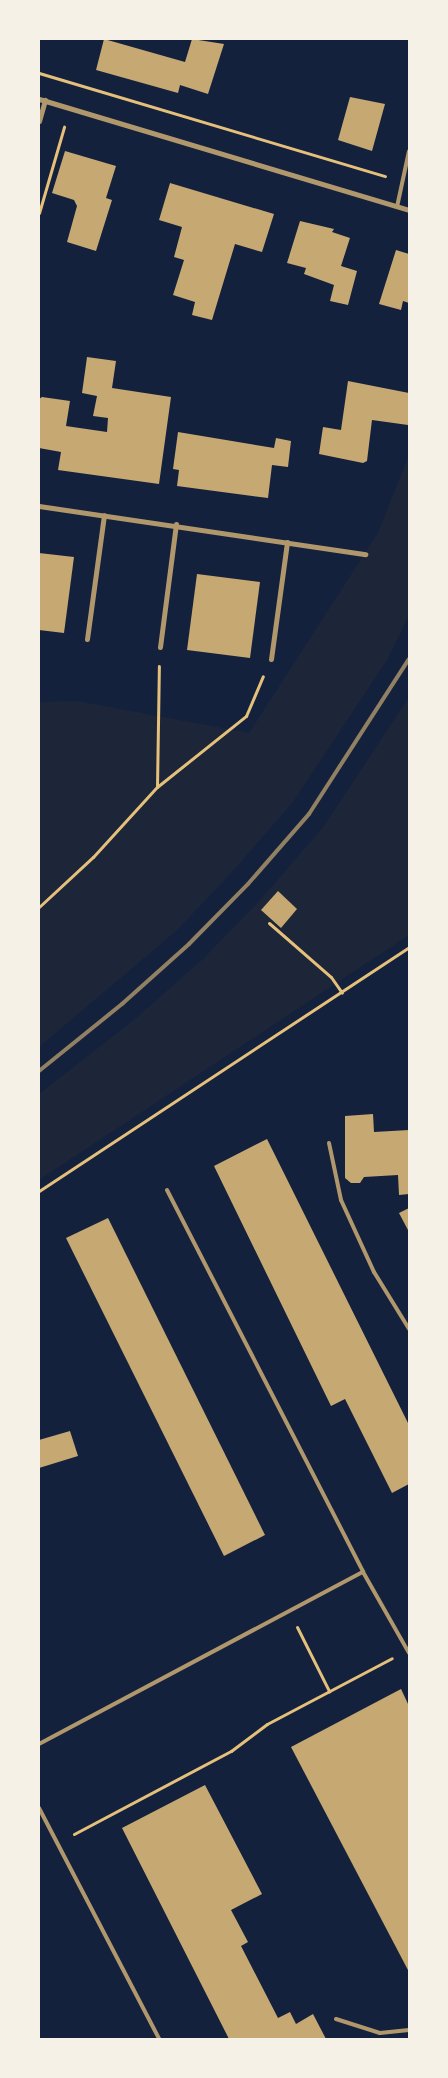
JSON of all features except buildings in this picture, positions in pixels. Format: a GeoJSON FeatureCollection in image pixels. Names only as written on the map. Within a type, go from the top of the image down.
{"type":"FeatureCollection","features":[{"type":"Feature","properties":{"kind":"street"},"geometry":{"type":"LineString","coordinates":[[39,121],[42,100],[409,210]]}},
{"type":"Feature","properties":{"kind":"street"},"geometry":{"type":"LineString","coordinates":[[39,506],[176,524],[365,554]]}},
{"type":"Feature","properties":{"kind":"street"},"geometry":{"type":"LineString","coordinates":[[87,639],[104,515]]}},
{"type":"Feature","properties":{"kind":"street"},"geometry":{"type":"LineString","coordinates":[[160,647],[176,524]]}},
{"type":"Feature","properties":{"kind":"street"},"geometry":{"type":"LineString","coordinates":[[270,659],[287,542]]}},
{"type":"Feature","properties":{"kind":"lane"},"geometry":{"type":"LineString","coordinates":[[397,207],[409,151]]}},
{"type":"Feature","properties":{"kind":"lane"},"geometry":{"type":"LineString","coordinates":[[329,1143],[341,1200],[374,1272],[409,1329]]}},
{"type":"Feature","properties":{"kind":"lane"},"geometry":{"type":"LineString","coordinates":[[166,1190],[363,1572],[408,1652],[409,1658]]}},
{"type":"Feature","properties":{"kind":"lane"},"geometry":{"type":"LineString","coordinates":[[39,1744],[363,1572]]}},
{"type":"Feature","properties":{"kind":"lane"},"geometry":{"type":"LineString","coordinates":[[39,1808],[159,2039]]}},
{"type":"Feature","properties":{"kind":"lane"},"geometry":{"type":"LineString","coordinates":[[336,2019],[380,2033],[409,2030]]}},
{"type":"Feature","properties":{"kind":"path"},"geometry":{"type":"LineString","coordinates":[[39,73],[384,176],[401,186]]}},
{"type":"Feature","properties":{"kind":"path"},"geometry":{"type":"LineString","coordinates":[[39,213],[64,126]]}},
{"type":"Feature","properties":{"kind":"path"},"geometry":{"type":"LineString","coordinates":[[157,787],[160,647]]}},
{"type":"Feature","properties":{"kind":"path"},"geometry":{"type":"LineString","coordinates":[[39,907],[94,857],[157,787],[246,716],[270,659]]}},
{"type":"Feature","properties":{"kind":"path"},"geometry":{"type":"LineString","coordinates":[[269,923],[331,977],[342,993]]}},
{"type":"Feature","properties":{"kind":"path"},"geometry":{"type":"LineString","coordinates":[[39,1191],[342,993],[409,947]]}},
{"type":"Feature","properties":{"kind":"path"},"geometry":{"type":"LineString","coordinates":[[289,1612],[329,1692]]}},
{"type":"Feature","properties":{"kind":"path"},"geometry":{"type":"LineString","coordinates":[[57,1843],[231,1751],[268,1724],[408,1652]]}},
{"type":"Feature","properties":{"kind":"shaded area"},"geometry":{"type":"Polygon","coordinates":[[[409,455],[409,615],[387,660],[293,802],[233,871],[176,931],[39,1047],[39,702],[77,701],[249,733],[378,533],[409,455]]]}},
{"type":"Feature","properties":{"kind":"shaded area"},"geometry":{"type":"Polygon","coordinates":[[[409,697],[409,935],[39,1180],[39,1094],[135,1019],[203,959],[262,898],[324,826],[409,697]]]}},
{"type":"Feature","properties":{"kind":"railway"},"geometry":{"type":"LineString","coordinates":[[39,1071],[122,1004],[189,944],[248,884],[309,814],[409,659]]}}]}
